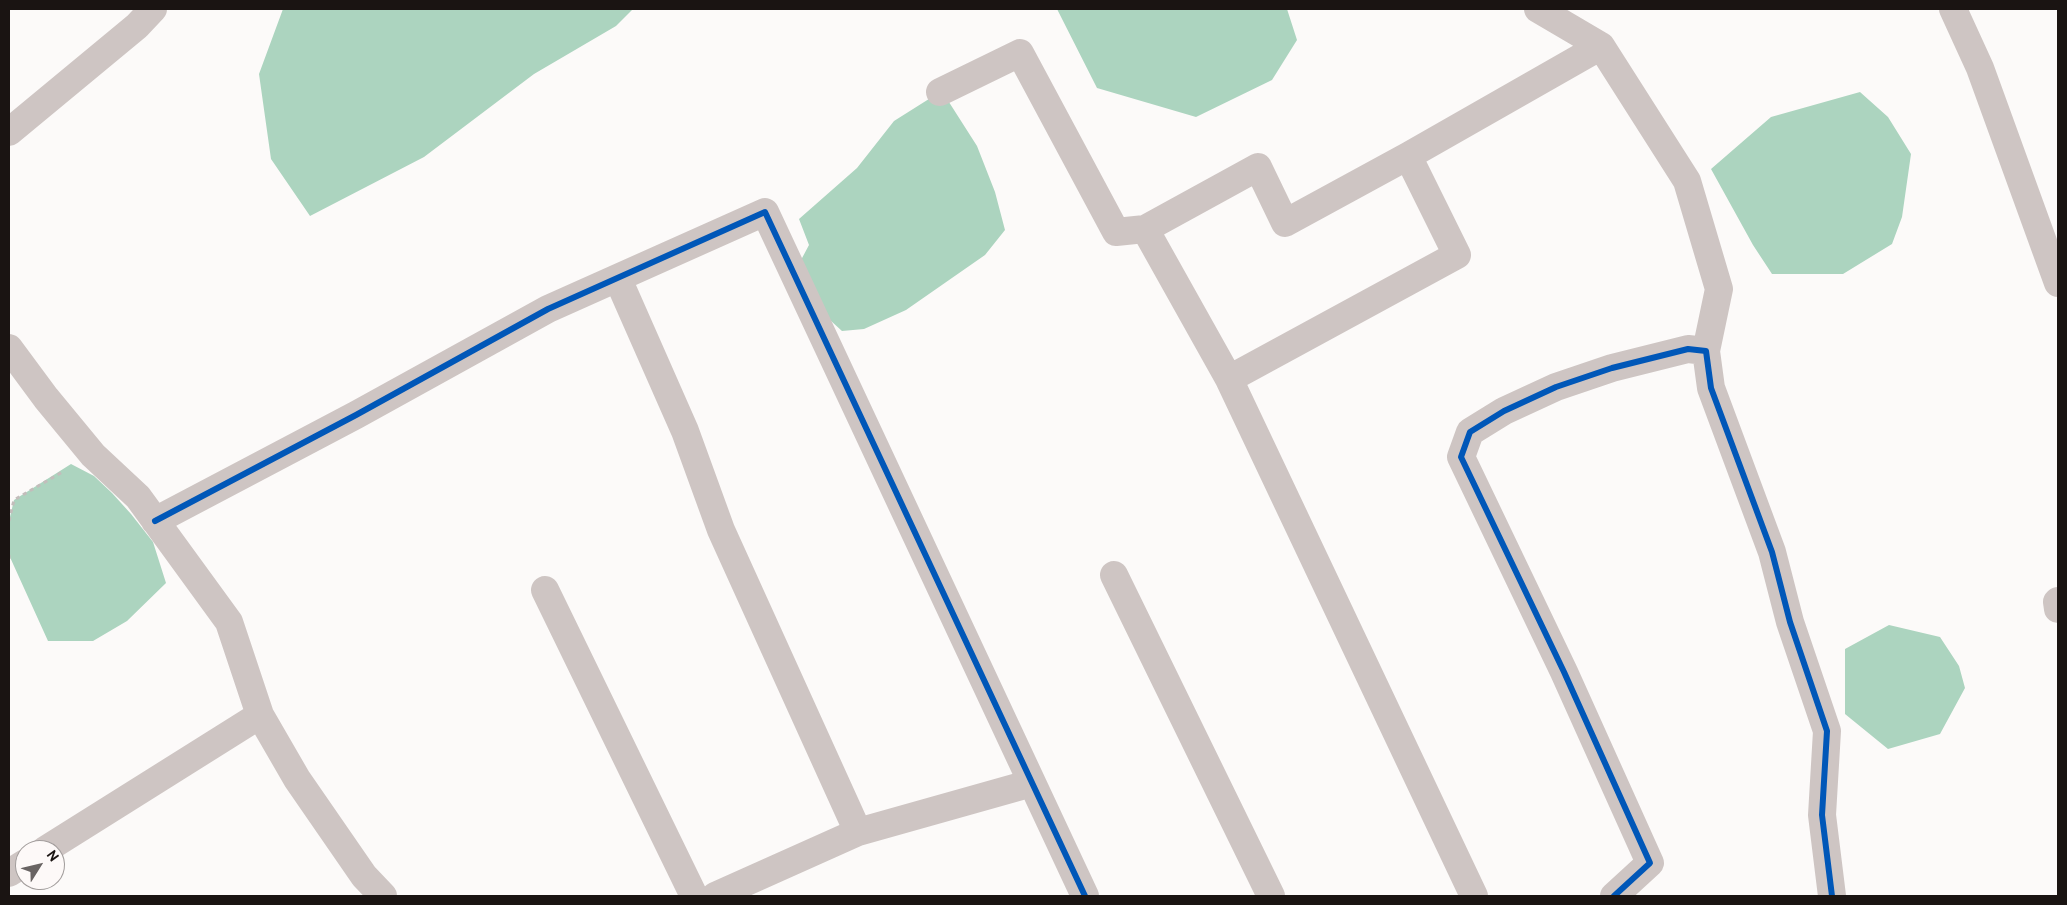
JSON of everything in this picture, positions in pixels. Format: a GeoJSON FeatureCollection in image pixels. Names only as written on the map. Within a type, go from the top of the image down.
{"type":"FeatureCollection","features":[{"type":"Feature","properties":{"kind":"street"},"geometry":{"type":"LineString","coordinates":[[9,132],[129,32],[153,9]]}},
{"type":"Feature","properties":{"kind":"street"},"geometry":{"type":"LineString","coordinates":[[1538,9],[1601,46],[1687,182],[1719,289],[1706,351],[1711,388],[1772,552],[1790,622],[1827,731],[1822,815],[1832,896]]}},
{"type":"Feature","properties":{"kind":"street"},"geometry":{"type":"LineString","coordinates":[[1953,9],[1980,68],[2058,283]]}},
{"type":"Feature","properties":{"kind":"street"},"geometry":{"type":"LineString","coordinates":[[940,92],[1020,53],[1116,232],[1145,229],[1258,167],[1285,223],[1408,156],[1601,46]]}},
{"type":"Feature","properties":{"kind":"street"},"geometry":{"type":"LineString","coordinates":[[1229,379],[1458,255],[1408,156]]}},
{"type":"Feature","properties":{"kind":"street"},"geometry":{"type":"LineString","coordinates":[[155,521],[356,415],[548,309],[765,212],[1085,896]]}},
{"type":"Feature","properties":{"kind":"street"},"geometry":{"type":"LineString","coordinates":[[1145,229],[1229,379],[1474,896]]}},
{"type":"Feature","properties":{"kind":"street"},"geometry":{"type":"LineString","coordinates":[[618,278],[684,431],[721,530],[858,832]]}},
{"type":"Feature","properties":{"kind":"street"},"geometry":{"type":"LineString","coordinates":[[9,348],[46,398],[94,455],[138,497],[229,622],[260,715],[298,779],[364,876],[383,896]]}},
{"type":"Feature","properties":{"kind":"street"},"geometry":{"type":"LineString","coordinates":[[1614,896],[1650,863],[1564,672],[1462,458],[1470,432],[1504,411],[1556,387],[1612,368],[1688,349],[1706,351]]}},
{"type":"Feature","properties":{"kind":"street"},"geometry":{"type":"LineString","coordinates":[[1114,575],[1271,896]]}},
{"type":"Feature","properties":{"kind":"street"},"geometry":{"type":"LineString","coordinates":[[545,590],[694,896]]}},
{"type":"Feature","properties":{"kind":"street"},"geometry":{"type":"LineString","coordinates":[[2058,601],[2058,609]]}},
{"type":"Feature","properties":{"kind":"street"},"geometry":{"type":"LineString","coordinates":[[61,840],[260,715]]}},
{"type":"Feature","properties":{"kind":"street"},"geometry":{"type":"LineString","coordinates":[[715,896],[858,832],[1032,783]]}},
{"type":"Feature","properties":{"kind":"path"},"geometry":{"type":"LineString","coordinates":[[9,521],[14,500],[94,455]]}},
{"type":"Feature","properties":{"kind":"path"},"geometry":{"type":"LineString","coordinates":[[9,555],[9,561]]}},
{"type":"Feature","properties":{"kind":"shaded area"},"geometry":{"type":"Polygon","coordinates":[[[283,9],[633,9],[616,26],[534,74],[424,157],[310,216],[271,159],[259,74],[283,9]]]}},
{"type":"Feature","properties":{"kind":"shaded area"},"geometry":{"type":"Polygon","coordinates":[[[1057,9],[1287,9],[1297,40],[1272,80],[1196,117],[1097,88],[1057,9]]]}},
{"type":"Feature","properties":{"kind":"shaded area"},"geometry":{"type":"Polygon","coordinates":[[[940,92],[947,99],[977,146],[995,192],[1005,230],[985,255],[906,310],[864,329],[842,331],[819,310],[801,260],[809,245],[799,219],[857,168],[894,121],[940,92]]]}},
{"type":"Feature","properties":{"kind":"shaded area"},"geometry":{"type":"Polygon","coordinates":[[[1860,92],[1888,117],[1911,154],[1902,217],[1892,244],[1843,274],[1772,274],[1753,245],[1711,169],[1771,117],[1860,92]]]}},
{"type":"Feature","properties":{"kind":"shaded area"},"geometry":{"type":"Polygon","coordinates":[[[71,464],[94,476],[131,514],[153,542],[166,583],[127,621],[93,641],[48,641],[9,555],[9,521],[14,500],[71,464]]]}},
{"type":"Feature","properties":{"kind":"shaded area"},"geometry":{"type":"Polygon","coordinates":[[[1889,625],[1940,637],[1959,666],[1965,688],[1940,734],[1888,749],[1845,714],[1845,649],[1889,625]]]}},
{"type":"Feature","properties":{"kind":"cycle path"},"geometry":{"type":"LineString","coordinates":[[155,521],[356,415],[548,309],[765,212],[1085,896]]}},
{"type":"Feature","properties":{"kind":"cycle path"},"geometry":{"type":"LineString","coordinates":[[1614,896],[1650,863],[1564,672],[1461,457],[1470,432],[1504,411],[1556,387],[1612,368],[1688,349],[1706,351],[1711,388],[1772,552],[1790,622],[1827,731],[1822,815],[1832,896]]}}]}
